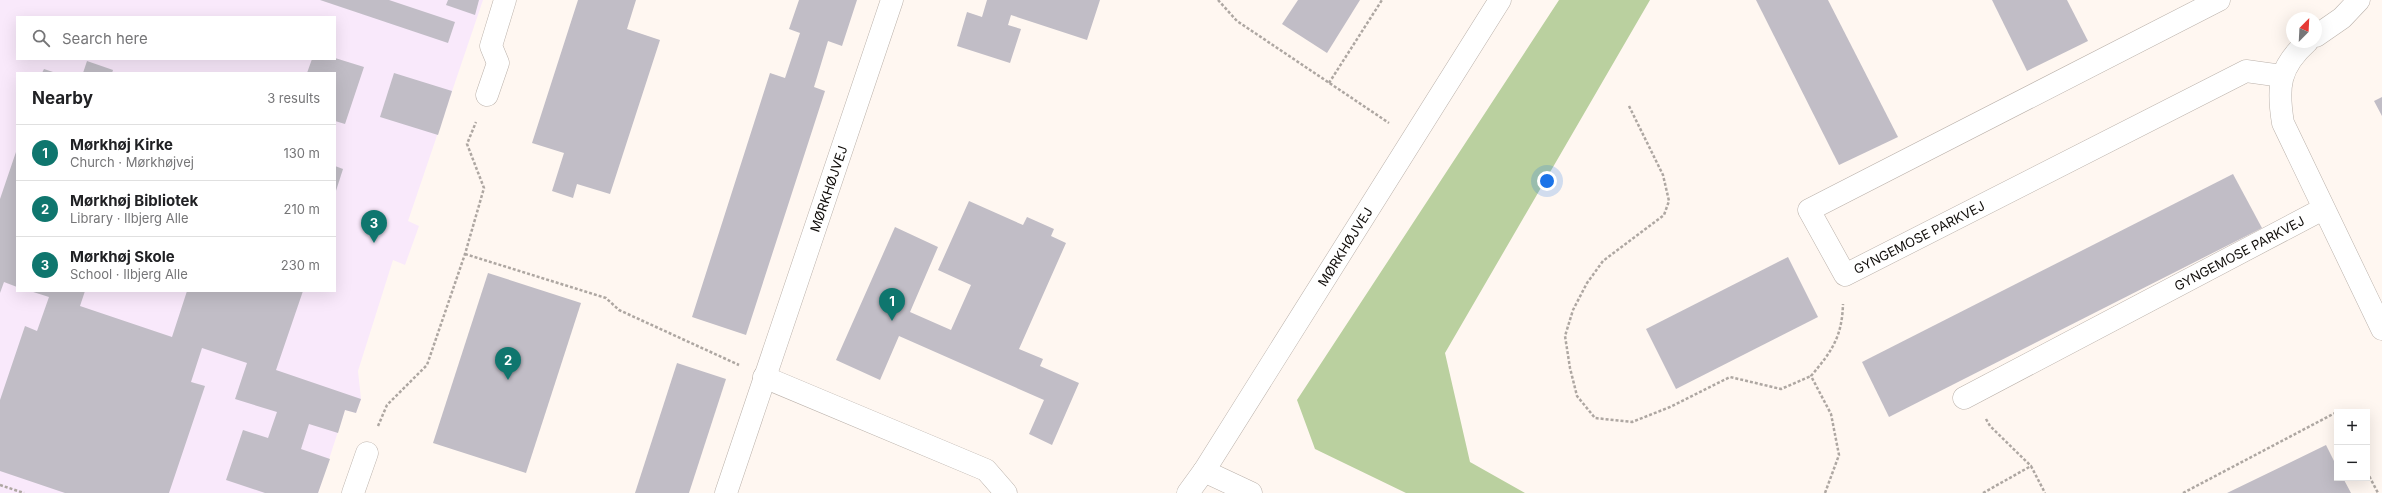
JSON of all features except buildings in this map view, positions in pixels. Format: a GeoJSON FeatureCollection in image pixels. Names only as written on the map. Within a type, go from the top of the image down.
{"type":"FeatureCollection","features":[{"type":"Feature","properties":{"kind":"street"},"geometry":{"type":"LineString","coordinates":[[487,95],[498,62],[491,46],[505,0]]}},
{"type":"Feature","properties":{"kind":"street","name":"MØRKHØJVEJ"},"geometry":{"type":"LineString","coordinates":[[726,493],[892,0]]}},
{"type":"Feature","properties":{"kind":"street","name":"MØRKHØJVEJ"},"geometry":{"type":"LineString","coordinates":[[1188,493],[1204,471],[1500,0]]}},
{"type":"Feature","properties":{"kind":"street","name":"GYNGEMOSE PARKVEJ"},"geometry":{"type":"LineString","coordinates":[[2219,0],[1809,210],[1845,275],[2246,71],[2282,76]]}},
{"type":"Feature","properties":{"kind":"street"},"geometry":{"type":"LineString","coordinates":[[2322,32],[2342,18],[2359,0]]}},
{"type":"Feature","properties":{"kind":"street"},"geometry":{"type":"LineString","coordinates":[[2300,48],[2293,54],[2282,76],[2279,98],[2282,123],[2382,329]]}},
{"type":"Feature","properties":{"kind":"street","name":"GYNGEMOSE PARKVEJ"},"geometry":{"type":"LineString","coordinates":[[1972,394],[2323,209]]}},
{"type":"Feature","properties":{"kind":"street"},"geometry":{"type":"LineString","coordinates":[[764,377],[986,470],[1006,493]]}},
{"type":"Feature","properties":{"kind":"street"},"geometry":{"type":"LineString","coordinates":[[353,493],[367,453]]}},
{"type":"Feature","properties":{"kind":"street"},"geometry":{"type":"LineString","coordinates":[[1204,471],[1251,493]]}},
{"type":"Feature","properties":{"kind":"path"},"geometry":{"type":"LineString","coordinates":[[1218,0],[1237,21],[1413,139]]}},
{"type":"Feature","properties":{"kind":"path"},"geometry":{"type":"LineString","coordinates":[[1329,83],[1382,0]]}},
{"type":"Feature","properties":{"kind":"path"},"geometry":{"type":"LineString","coordinates":[[367,453],[387,405],[427,365],[465,254],[484,188],[467,144],[487,95]]}},
{"type":"Feature","properties":{"kind":"path"},"geometry":{"type":"LineString","coordinates":[[1629,106],[1663,175],[1669,201],[1664,215],[1603,261],[1586,283],[1573,310],[1565,336],[1577,396],[1595,418],[1632,422],[1670,407],[1730,377],[1781,389],[1811,376],[1831,352],[1842,320],[1845,275]]}},
{"type":"Feature","properties":{"kind":"path"},"geometry":{"type":"LineString","coordinates":[[465,254],[606,298],[619,310],[764,377]]}},
{"type":"Feature","properties":{"kind":"path"},"geometry":{"type":"LineString","coordinates":[[1811,376],[1831,414],[1839,455],[1825,493]]}},
{"type":"Feature","properties":{"kind":"path"},"geometry":{"type":"LineString","coordinates":[[1972,394],[1990,426],[2031,466],[2045,493]]}},
{"type":"Feature","properties":{"kind":"path"},"geometry":{"type":"LineString","coordinates":[[2183,493],[2334,414]]}},
{"type":"Feature","properties":{"kind":"path"},"geometry":{"type":"LineString","coordinates":[[1983,493],[2031,466]]}},
{"type":"Feature","properties":{"kind":"path"},"geometry":{"type":"LineString","coordinates":[[2370,478],[2378,493]]}},
{"type":"Feature","properties":{"kind":"path"},"geometry":{"type":"LineString","coordinates":[[0,485],[24,493]]}},
{"type":"Feature","properties":{"kind":"shaded area"},"geometry":{"type":"Polygon","coordinates":[[[0,0],[483,0],[408,221],[419,226],[405,265],[393,260],[358,371],[361,399],[356,413],[345,410],[318,493],[0,493],[0,0]]]}},
{"type":"Feature","properties":{"kind":"green space"},"geometry":{"type":"Polygon","coordinates":[[[1559,0],[1650,0],[1445,353],[1470,462],[1525,493],[1406,493],[1315,449],[1297,400],[1559,0]]]}},
{"type":"Feature","properties":{"kind":"place","name":"Mørkhøj Skole"},"geometry":{"type":"Point","coordinates":[374,243]}},
{"type":"Feature","properties":{"kind":"place","name":"Mørkhøj Kirke"},"geometry":{"type":"Point","coordinates":[892,321]}},
{"type":"Feature","properties":{"kind":"place","name":"Mørkhøj Bibliotek"},"geometry":{"type":"Point","coordinates":[508,380]}}]}
